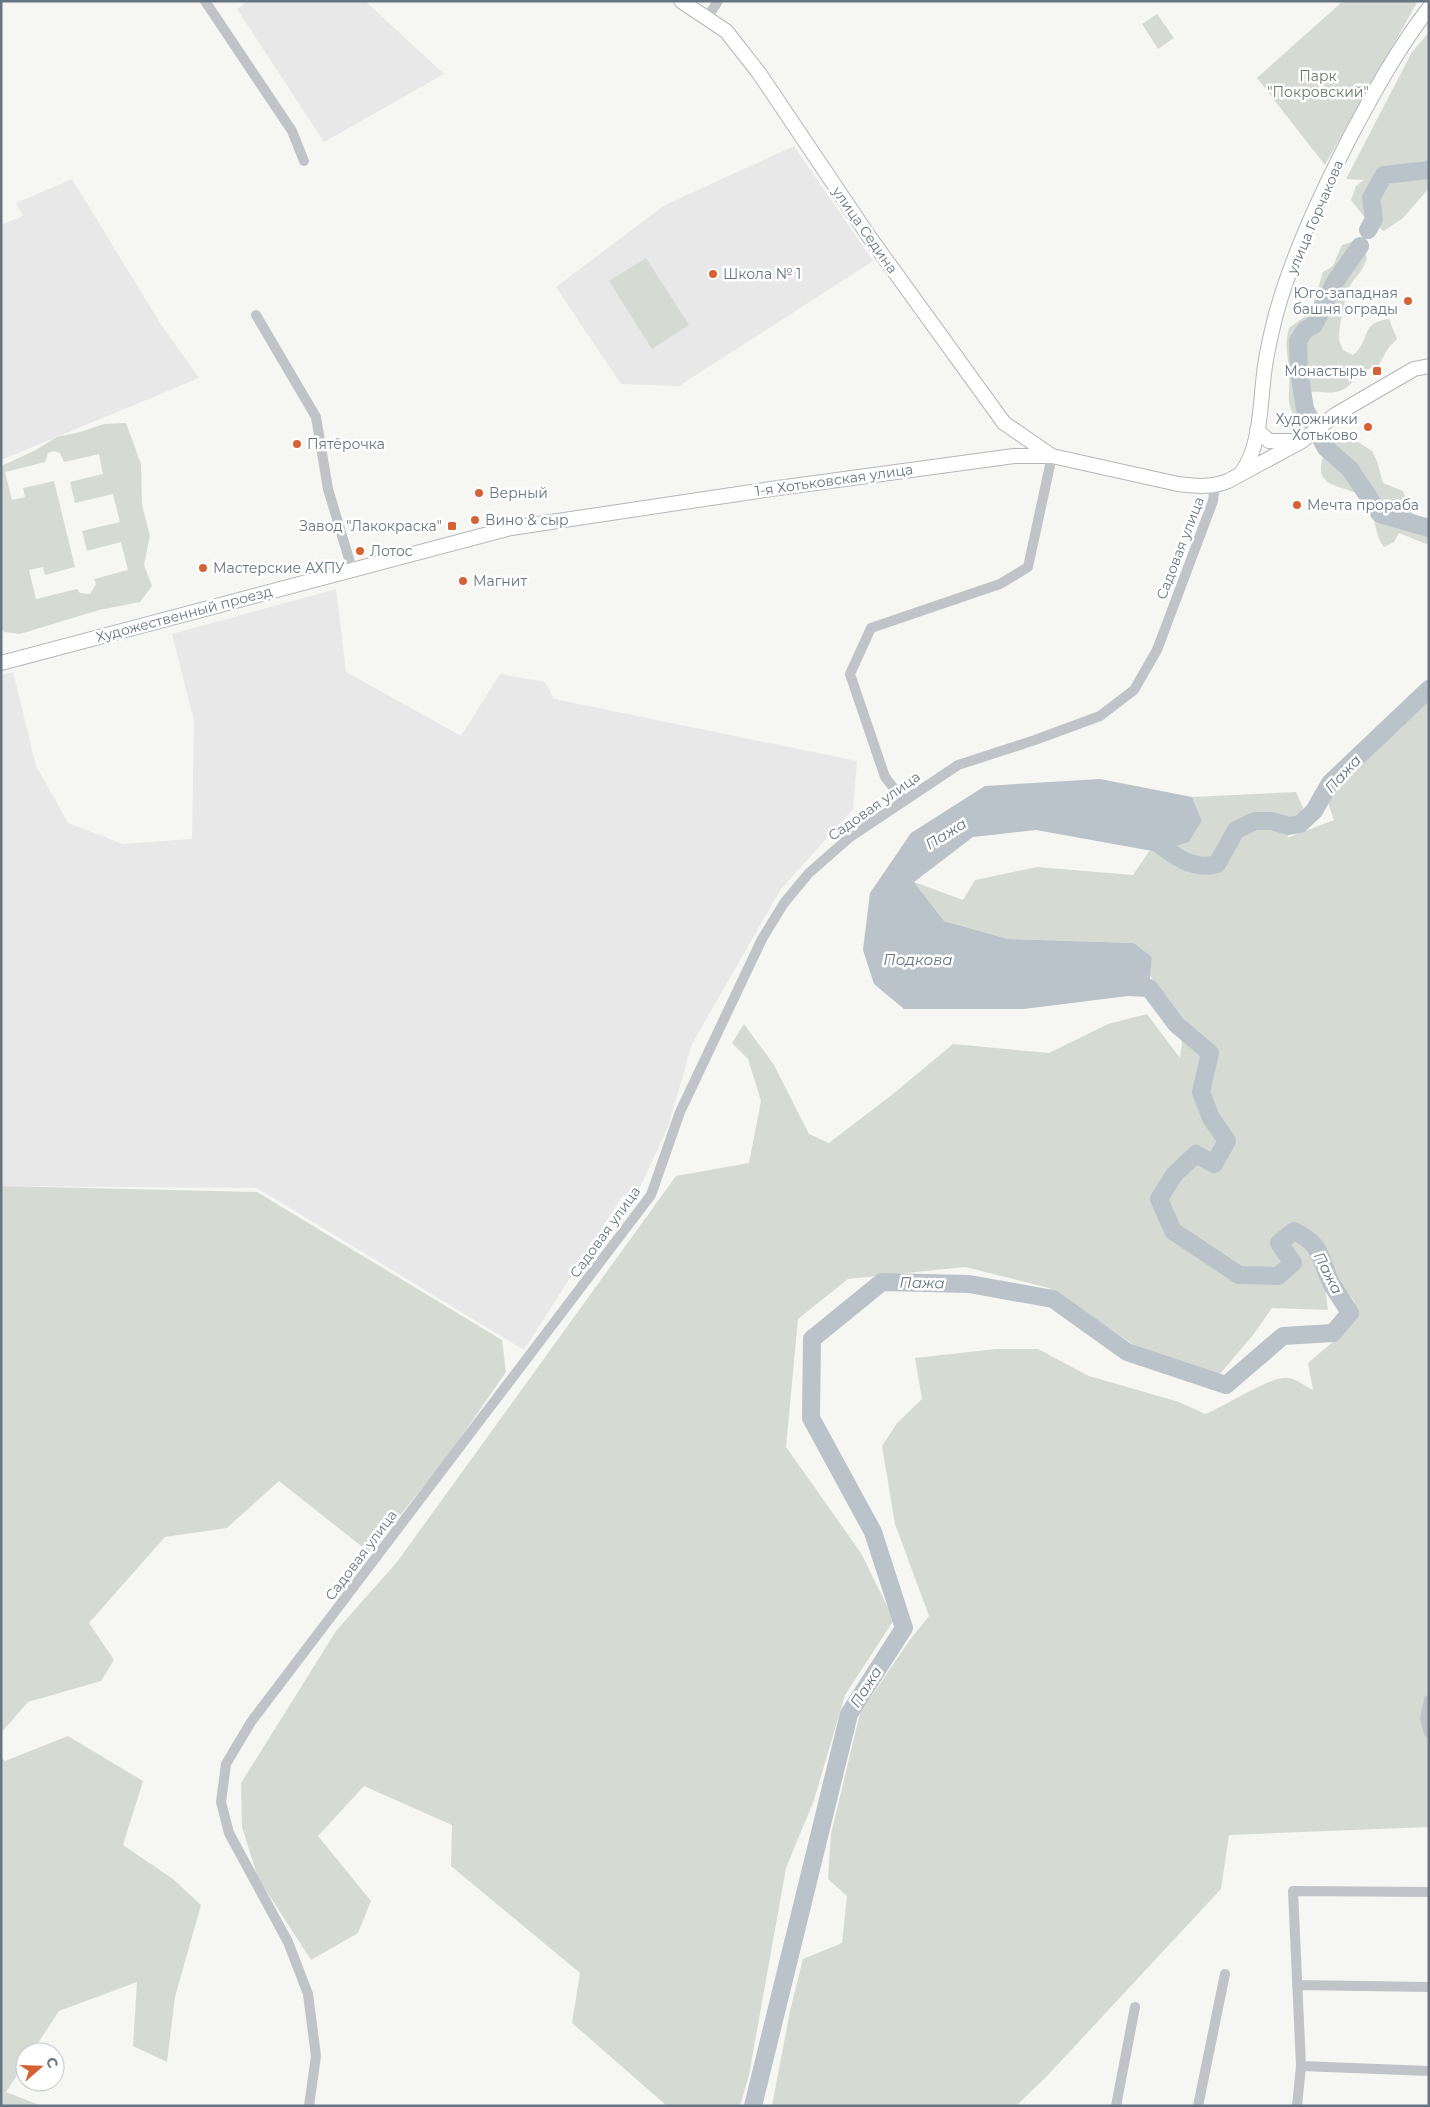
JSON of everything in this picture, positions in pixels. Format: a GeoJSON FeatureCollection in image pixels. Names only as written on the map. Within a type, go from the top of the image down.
{"type":"FeatureCollection","features":[{"type":"Feature","properties":{"kind":"main road","name":"улица Седина"},"geometry":{"type":"LineString","coordinates":[[682,1],[726,31],[760,73],[868,235],[1004,423],[1052,456]]}},
{"type":"Feature","properties":{"kind":"main road","name":"улица Горчакова"},"geometry":{"type":"LineString","coordinates":[[1242,473],[1250,459],[1264,370],[1276,314],[1313,213],[1367,106],[1408,36],[1429,8]]}},
{"type":"Feature","properties":{"kind":"main road","name":"1-я Хотьковская улица"},"geometry":{"type":"LineString","coordinates":[[425,550],[540,522],[1014,456],[1052,456],[1178,484],[1196,486],[1215,485],[1302,441],[1335,415],[1414,370],[1429,366]]}},
{"type":"Feature","properties":{"kind":"main road"},"geometry":{"type":"LineString","coordinates":[[1256,430],[1269,441],[1302,441]]}},
{"type":"Feature","properties":{"kind":"main road","name":"Художественный проезд"},"geometry":{"type":"LineString","coordinates":[[1,663],[425,550]]}},
{"type":"Feature","properties":{"kind":"street"},"geometry":{"type":"LineString","coordinates":[[205,1],[292,131],[304,161]]}},
{"type":"Feature","properties":{"kind":"street"},"geometry":{"type":"LineString","coordinates":[[707,18],[718,1]]}},
{"type":"Feature","properties":{"kind":"street"},"geometry":{"type":"LineString","coordinates":[[256,315],[316,417],[328,489],[352,569]]}},
{"type":"Feature","properties":{"kind":"street"},"geometry":{"type":"LineString","coordinates":[[904,801],[885,777],[850,674],[871,628],[1000,584],[1028,567],[1052,456]]}},
{"type":"Feature","properties":{"kind":"street","name":"Садовая улица"},"geometry":{"type":"LineString","coordinates":[[309,2106],[316,2056],[308,1994],[288,1942],[229,1833],[221,1802],[226,1764],[250,1722],[651,1195],[680,1112],[762,939],[784,903],[809,873],[850,837],[958,765],[1095,718],[1134,690],[1157,650],[1213,501],[1215,485]]}},
{"type":"Feature","properties":{"kind":"street"},"geometry":{"type":"LineString","coordinates":[[1429,1700],[1425,1719],[1429,1733]]}},
{"type":"Feature","properties":{"kind":"street"},"geometry":{"type":"LineString","coordinates":[[1297,2106],[1301,2066],[1293,1891],[1429,1892]]}},
{"type":"Feature","properties":{"kind":"street"},"geometry":{"type":"LineString","coordinates":[[1198,2106],[1225,1974]]}},
{"type":"Feature","properties":{"kind":"street"},"geometry":{"type":"LineString","coordinates":[[1297,1985],[1429,1988]]}},
{"type":"Feature","properties":{"kind":"street"},"geometry":{"type":"LineString","coordinates":[[1116,2106],[1135,2007]]}},
{"type":"Feature","properties":{"kind":"street"},"geometry":{"type":"LineString","coordinates":[[1301,2066],[1429,2071]]}},
{"type":"Feature","properties":{"kind":"shaded area"},"geometry":{"type":"Polygon","coordinates":[[[248,1],[365,1],[444,74],[324,142],[237,9],[248,1]]]}},
{"type":"Feature","properties":{"kind":"shaded area","name":"Школа № 1"},"geometry":{"type":"Polygon","coordinates":[[[794,146],[873,261],[679,386],[621,384],[556,287],[665,205],[794,146]]]}},
{"type":"Feature","properties":{"kind":"shaded area"},"geometry":{"type":"Polygon","coordinates":[[[72,179],[160,323],[199,378],[1,460],[1,225],[23,216],[16,203],[72,179]]]}},
{"type":"Feature","properties":{"kind":"shaded area"},"geometry":{"type":"Polygon","coordinates":[[[336,589],[346,672],[461,736],[500,674],[545,682],[554,699],[857,761],[853,809],[781,889],[692,1044],[668,1127],[635,1198],[623,1195],[524,1350],[257,1188],[1,1186],[1,675],[13,672],[36,766],[68,823],[123,844],[192,839],[194,721],[172,634],[336,589]]]}},
{"type":"Feature","properties":{"kind":"green space","name":"Парк \"Покровский\""},"geometry":{"type":"Polygon","coordinates":[[[1343,1],[1418,1],[1325,165],[1257,78],[1343,1]]]}},
{"type":"Feature","properties":{"kind":"green space"},"geometry":{"type":"Polygon","coordinates":[[[1157,14],[1174,38],[1158,49],[1142,24],[1157,14]]]}},
{"type":"Feature","properties":{"kind":"green space"},"geometry":{"type":"Polygon","coordinates":[[[1429,32],[1429,188],[1403,218],[1384,231],[1365,218],[1351,200],[1356,186],[1364,180],[1346,179],[1412,52],[1429,32]]]}},
{"type":"Feature","properties":{"kind":"green space"},"geometry":{"type":"Polygon","coordinates":[[[1352,242],[1361,248],[1367,257],[1362,269],[1349,288],[1345,303],[1339,334],[1343,350],[1353,355],[1362,344],[1366,333],[1373,324],[1389,319],[1397,339],[1389,347],[1378,366],[1365,371],[1347,387],[1338,391],[1331,393],[1311,392],[1300,413],[1294,416],[1289,399],[1287,345],[1289,328],[1307,315],[1313,305],[1323,272],[1333,266],[1342,245],[1352,242]]]}},
{"type":"Feature","properties":{"kind":"green space"},"geometry":{"type":"Polygon","coordinates":[[[646,258],[689,325],[652,349],[609,281],[646,258]]]}},
{"type":"Feature","properties":{"kind":"green space"},"geometry":{"type":"Polygon","coordinates":[[[126,423],[141,464],[142,505],[150,536],[144,565],[152,586],[140,602],[99,610],[20,634],[4,632],[1,627],[1,466],[34,451],[57,437],[104,424],[126,423]],[[54,451],[48,453],[45,462],[5,472],[12,500],[25,497],[23,488],[54,481],[75,567],[45,575],[43,567],[29,570],[36,599],[77,589],[80,593],[90,594],[96,584],[94,579],[128,570],[121,542],[87,551],[82,531],[120,522],[113,494],[75,503],[70,482],[103,474],[99,454],[64,462],[60,453],[54,451]]]}},
{"type":"Feature","properties":{"kind":"green space"},"geometry":{"type":"Polygon","coordinates":[[[1344,433],[1372,451],[1383,483],[1403,491],[1409,507],[1415,516],[1429,526],[1429,545],[1399,533],[1394,542],[1384,547],[1378,536],[1368,504],[1361,496],[1327,482],[1322,476],[1321,467],[1327,446],[1333,438],[1344,433]]]}},
{"type":"Feature","properties":{"kind":"green space"},"geometry":{"type":"Polygon","coordinates":[[[1429,698],[1429,1827],[1229,1835],[1221,1889],[1047,2076],[1016,2106],[772,2106],[790,2011],[803,1959],[842,1943],[847,1896],[828,1879],[831,1834],[860,1713],[909,1641],[929,1616],[895,1524],[882,1446],[897,1423],[922,1399],[915,1358],[996,1349],[1038,1349],[1089,1376],[1179,1402],[1205,1414],[1260,1386],[1282,1378],[1298,1381],[1313,1390],[1308,1363],[1341,1335],[1355,1302],[1322,1260],[1328,1310],[1272,1308],[1253,1335],[1219,1375],[1134,1345],[1049,1288],[965,1267],[848,1279],[798,1319],[786,1447],[861,1553],[894,1620],[845,1695],[814,1800],[786,1868],[749,2075],[740,2106],[667,2106],[572,2023],[580,1973],[451,1866],[452,1825],[364,1786],[318,1836],[371,1901],[358,1933],[311,1960],[258,1878],[242,1827],[241,1783],[336,1631],[397,1562],[676,1176],[749,1163],[761,1101],[748,1059],[732,1043],[744,1024],[774,1065],[809,1134],[829,1143],[893,1094],[953,1044],[1049,1053],[1108,1024],[1147,1014],[1180,1058],[1185,1020],[1150,976],[1152,957],[1134,943],[1008,939],[944,921],[914,882],[963,900],[975,880],[1037,867],[1133,875],[1150,850],[1158,852],[1189,842],[1202,821],[1192,797],[1296,792],[1303,808],[1287,838],[1334,820],[1327,800],[1429,698]]]}},
{"type":"Feature","properties":{"kind":"green space"},"geometry":{"type":"Polygon","coordinates":[[[1,1186],[257,1192],[502,1340],[506,1372],[450,1453],[370,1553],[279,1481],[227,1528],[165,1537],[89,1623],[114,1660],[101,1681],[28,1702],[1,1733],[1,1186]]]}},
{"type":"Feature","properties":{"kind":"green space"},"geometry":{"type":"Polygon","coordinates":[[[68,1736],[143,1781],[123,1845],[173,1879],[201,1905],[175,1997],[167,2062],[133,2046],[137,1982],[59,2011],[39,2042],[15,2042],[15,2078],[6,2092],[42,2106],[1,2106],[1,1757],[5,1761],[68,1736]]]}},
{"type":"Feature","properties":{"kind":"water","name":"Подкова"},"geometry":{"type":"Polygon","coordinates":[[[1100,779],[1192,797],[1202,821],[1189,842],[1158,852],[1036,830],[973,837],[914,882],[944,921],[1008,939],[1134,943],[1152,957],[1149,988],[1136,995],[1024,1009],[904,1009],[874,984],[863,950],[870,893],[911,833],[985,786],[1100,779]]]}},
{"type":"Feature","properties":{"kind":"waterway","name":"Пажа"},"geometry":{"type":"LineString","coordinates":[[1368,230],[1374,219],[1371,198],[1384,175],[1429,170]]}},
{"type":"Feature","properties":{"kind":"waterway","name":"Пажа"},"geometry":{"type":"LineString","coordinates":[[1360,246],[1335,282],[1314,325],[1305,330],[1298,341],[1299,371],[1305,409],[1326,448],[1350,469],[1380,514],[1429,528]]}},
{"type":"Feature","properties":{"kind":"waterway","name":"Пажа"},"geometry":{"type":"LineString","coordinates":[[1147,835],[1179,858],[1197,865],[1207,866],[1217,864],[1236,830],[1255,821],[1271,821],[1289,826],[1300,824],[1314,811],[1330,783],[1429,689]]}},
{"type":"Feature","properties":{"kind":"waterway","name":"Пажа"},"geometry":{"type":"LineString","coordinates":[[753,2106],[849,1714],[904,1628],[873,1532],[811,1418],[812,1339],[882,1282],[969,1284],[1053,1299],[1127,1352],[1226,1385],[1283,1336],[1333,1333],[1350,1313],[1331,1283],[1322,1259],[1315,1247],[1310,1241],[1294,1231],[1279,1243],[1293,1263],[1278,1276],[1239,1275],[1173,1231],[1159,1199],[1174,1175],[1196,1154],[1214,1164],[1227,1141],[1211,1118],[1201,1092],[1210,1053],[1177,1025],[1149,988],[1126,987]]}},
{"type":"Feature","properties":{"kind":"place","name":"Школа № 1"},"geometry":{"type":"Point","coordinates":[713,274]}},
{"type":"Feature","properties":{"kind":"place","name":"Юго-западная башня ограды"},"geometry":{"type":"Point","coordinates":[1408,301]}},
{"type":"Feature","properties":{"kind":"place","name":"Монастырь"},"geometry":{"type":"Point","coordinates":[1377,371]}},
{"type":"Feature","properties":{"kind":"place","name":"Художники Хотьково"},"geometry":{"type":"Point","coordinates":[1368,427]}},
{"type":"Feature","properties":{"kind":"place","name":"Пятёрочка"},"geometry":{"type":"Point","coordinates":[297,444]}},
{"type":"Feature","properties":{"kind":"place","name":"Верный"},"geometry":{"type":"Point","coordinates":[479,493]}},
{"type":"Feature","properties":{"kind":"place","name":"Мечта прораба"},"geometry":{"type":"Point","coordinates":[1297,505]}},
{"type":"Feature","properties":{"kind":"place","name":"Вино & сыр"},"geometry":{"type":"Point","coordinates":[475,520]}},
{"type":"Feature","properties":{"kind":"place","name":"Завод \"Лакокраска\""},"geometry":{"type":"Point","coordinates":[452,526]}},
{"type":"Feature","properties":{"kind":"place","name":"Лотос"},"geometry":{"type":"Point","coordinates":[360,551]}},
{"type":"Feature","properties":{"kind":"place","name":"Мастерские АХПУ"},"geometry":{"type":"Point","coordinates":[203,568]}},
{"type":"Feature","properties":{"kind":"place","name":"Магнит"},"geometry":{"type":"Point","coordinates":[463,581]}}]}
